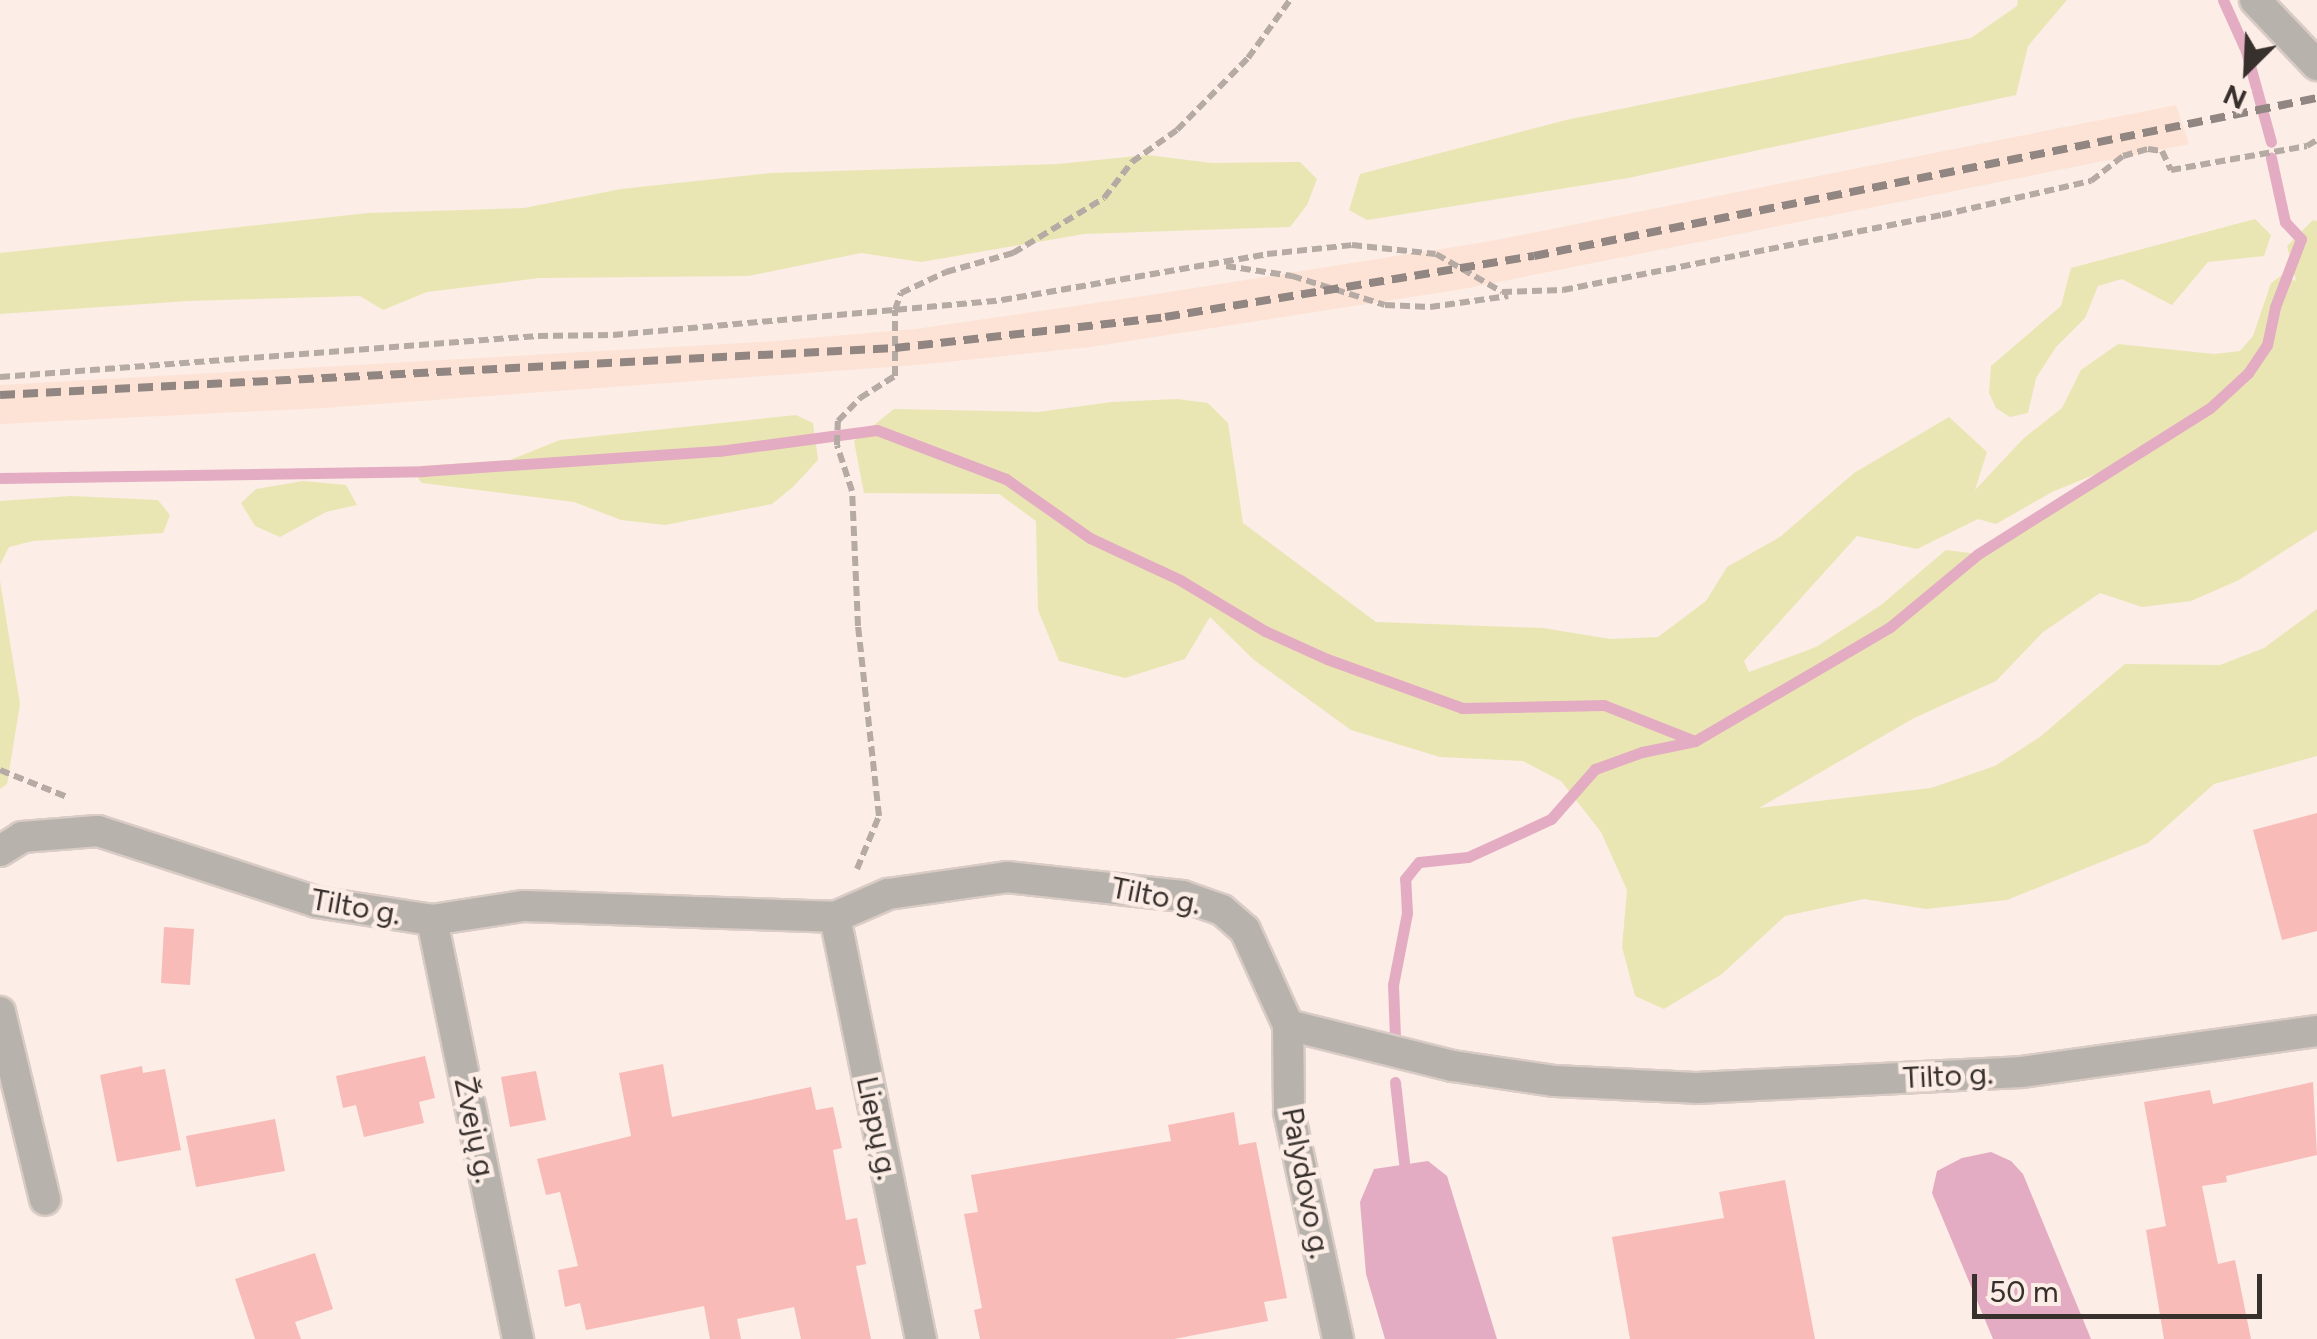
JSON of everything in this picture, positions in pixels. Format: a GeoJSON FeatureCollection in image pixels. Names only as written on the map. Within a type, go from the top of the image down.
{"type":"FeatureCollection","features":[{"type":"Feature","properties":{"kind":"street"},"geometry":{"type":"LineString","coordinates":[[2255,0],[2317,65]]}},
{"type":"Feature","properties":{"kind":"street","name":"Tilto g."},"geometry":{"type":"LineString","coordinates":[[0,851],[22,837],[55,831],[98,831],[316,902],[432,920],[524,906],[834,917],[888,894],[1006,877],[1182,896],[1222,910],[1245,930],[1288,1025],[1470,1068],[1555,1081],[1696,1088],[2021,1072],[2317,1032]]}},
{"type":"Feature","properties":{"kind":"street","name":"Liepų g."},"geometry":{"type":"LineString","coordinates":[[834,917],[921,1339]]}},
{"type":"Feature","properties":{"kind":"street","name":"Žvejų g."},"geometry":{"type":"LineString","coordinates":[[432,920],[518,1339]]}},
{"type":"Feature","properties":{"kind":"street"},"geometry":{"type":"LineString","coordinates":[[0,1012],[45,1200]]}},
{"type":"Feature","properties":{"kind":"street","name":"Palydovo g."},"geometry":{"type":"LineString","coordinates":[[1288,1025],[1290,1112],[1338,1339]]}},
{"type":"Feature","properties":{"kind":"path"},"geometry":{"type":"LineString","coordinates":[[834,917],[879,816],[858,626],[852,491],[837,445],[838,420],[860,398],[896,376],[894,310],[901,294],[946,272],[1013,252],[1104,198],[1132,162],[1177,130],[1248,58],[1290,0]]}},
{"type":"Feature","properties":{"kind":"path"},"geometry":{"type":"LineString","coordinates":[[0,377],[538,336],[613,335],[1002,300],[1112,284],[1188,267],[1223,265],[1267,254],[1352,245],[1436,254],[1502,292],[1563,290],[1676,270],[2091,181],[2122,156],[2148,149],[2162,151],[2171,170],[2307,146],[2317,140]]}},
{"type":"Feature","properties":{"kind":"path"},"geometry":{"type":"LineString","coordinates":[[1223,265],[1292,276],[1385,305],[1430,307],[1528,292]]}},
{"type":"Feature","properties":{"kind":"shaded area"},"geometry":{"type":"Polygon","coordinates":[[[2018,0],[2067,0],[2028,46],[2016,95],[1628,178],[1367,220],[1349,210],[1360,174],[1566,120],[1971,38],[2017,6],[2018,0]]]}},
{"type":"Feature","properties":{"kind":"shaded area"},"geometry":{"type":"Polygon","coordinates":[[[2176,105],[2189,144],[1463,289],[1090,347],[917,365],[323,408],[0,424],[0,385],[761,342],[916,329],[1150,295],[1491,241],[2176,105]]]}},
{"type":"Feature","properties":{"kind":"shaded area"},"geometry":{"type":"Polygon","coordinates":[[[1147,155],[1212,163],[1300,162],[1317,179],[1307,205],[1290,227],[1084,234],[921,262],[861,253],[748,276],[539,278],[427,292],[383,310],[360,296],[188,301],[0,314],[0,253],[368,213],[524,208],[621,189],[771,173],[1058,164],[1147,155]]]}},
{"type":"Feature","properties":{"kind":"shaded area"},"geometry":{"type":"Polygon","coordinates":[[[2255,219],[2271,235],[2264,256],[2208,262],[2172,305],[2122,279],[2098,286],[2085,318],[2056,347],[2036,378],[2028,413],[2010,417],[1996,408],[1989,393],[1991,366],[2061,306],[2071,268],[2255,219]]]}},
{"type":"Feature","properties":{"kind":"shaded area"},"geometry":{"type":"Polygon","coordinates":[[[2313,220],[2317,221],[2317,530],[2239,580],[2191,601],[2142,607],[2100,593],[2043,632],[1996,681],[1914,718],[1759,808],[1931,788],[1995,766],[2040,737],[2125,664],[2220,665],[2264,648],[2317,609],[2317,756],[2214,784],[2148,843],[2007,900],[1926,909],[1864,899],[1785,916],[1722,974],[1664,1009],[1635,996],[1622,947],[1627,890],[1601,832],[1561,781],[1523,761],[1440,757],[1351,730],[1254,660],[1210,617],[1185,659],[1125,678],[1059,661],[1038,610],[1036,521],[999,494],[864,493],[854,441],[894,409],[1038,412],[1112,402],[1177,399],[1208,403],[1228,423],[1243,523],[1376,622],[1543,628],[1610,639],[1658,637],[1706,601],[1727,567],[1780,537],[1854,473],[1949,417],[1987,452],[1975,490],[2024,438],[2062,408],[2081,370],[2118,344],[2214,354],[2240,351],[2253,336],[2271,283],[2282,275],[2296,281],[2287,246],[2313,220]],[[2123,463],[2052,492],[1996,524],[1978,519],[1917,549],[1857,536],[1744,661],[1749,672],[1816,647],[1881,605],[1946,550],[1978,554],[2123,463]]]}},
{"type":"Feature","properties":{"kind":"shaded area"},"geometry":{"type":"Polygon","coordinates":[[[796,415],[813,423],[818,460],[793,487],[772,504],[665,525],[621,520],[574,502],[422,483],[418,478],[421,466],[510,460],[560,440],[796,415]]]}},
{"type":"Feature","properties":{"kind":"shaded area"},"geometry":{"type":"Polygon","coordinates":[[[303,481],[346,485],[357,505],[326,512],[280,537],[255,526],[241,503],[256,489],[303,481]]]}},
{"type":"Feature","properties":{"kind":"shaded area"},"geometry":{"type":"Polygon","coordinates":[[[71,496],[158,500],[170,515],[163,533],[33,541],[9,547],[0,565],[0,501],[71,496]]]}},
{"type":"Feature","properties":{"kind":"shaded area"},"geometry":{"type":"Polygon","coordinates":[[[0,581],[20,704],[7,784],[0,789],[0,581]]]}},
{"type":"Feature","properties":{"kind":"shaded area"},"geometry":{"type":"Polygon","coordinates":[[[1991,1152],[2011,1161],[2023,1174],[2091,1339],[1993,1339],[1932,1193],[1937,1171],[1962,1158],[1991,1152]]]}},
{"type":"Feature","properties":{"kind":"shaded area"},"geometry":{"type":"Polygon","coordinates":[[[1428,1161],[1447,1176],[1497,1339],[1385,1339],[1366,1274],[1360,1202],[1374,1169],[1428,1161]]]}},
{"type":"Feature","properties":{"kind":"building"},"geometry":{"type":"Polygon","coordinates":[[[2317,813],[2317,931],[2282,940],[2253,830],[2317,813]]]}},
{"type":"Feature","properties":{"kind":"building"},"geometry":{"type":"Polygon","coordinates":[[[164,927],[194,929],[190,985],[161,983],[164,927]]]}},
{"type":"Feature","properties":{"kind":"building"},"geometry":{"type":"Polygon","coordinates":[[[425,1056],[435,1098],[419,1102],[424,1123],[364,1137],[356,1105],[343,1108],[336,1076],[425,1056]]]}},
{"type":"Feature","properties":{"kind":"building"},"geometry":{"type":"Polygon","coordinates":[[[663,1064],[672,1117],[811,1087],[816,1110],[833,1107],[842,1148],[833,1150],[846,1220],[857,1218],[866,1264],[856,1266],[871,1339],[801,1339],[794,1307],[737,1319],[741,1339],[710,1339],[704,1306],[586,1330],[580,1303],[565,1307],[558,1270],[578,1266],[560,1192],[546,1195],[537,1159],[631,1136],[619,1073],[663,1064]]]}},
{"type":"Feature","properties":{"kind":"building"},"geometry":{"type":"Polygon","coordinates":[[[142,1066],[143,1073],[165,1069],[181,1150],[117,1162],[100,1075],[142,1066]]]}},
{"type":"Feature","properties":{"kind":"building"},"geometry":{"type":"Polygon","coordinates":[[[536,1071],[546,1120],[510,1127],[501,1077],[536,1071]]]}},
{"type":"Feature","properties":{"kind":"building"},"geometry":{"type":"Polygon","coordinates":[[[2313,1082],[2317,1155],[2226,1176],[2227,1182],[2202,1186],[2218,1264],[2235,1260],[2251,1339],[2164,1339],[2146,1230],[2166,1226],[2144,1102],[2210,1090],[2213,1104],[2313,1082]]]}},
{"type":"Feature","properties":{"kind":"building"},"geometry":{"type":"Polygon","coordinates":[[[1234,1112],[1239,1145],[1256,1142],[1287,1298],[1264,1302],[1268,1321],[1174,1339],[980,1339],[974,1310],[982,1308],[964,1214],[978,1212],[971,1175],[1171,1141],[1168,1125],[1234,1112]]]}},
{"type":"Feature","properties":{"kind":"building"},"geometry":{"type":"Polygon","coordinates":[[[275,1119],[285,1171],[196,1187],[186,1136],[275,1119]]]}},
{"type":"Feature","properties":{"kind":"building"},"geometry":{"type":"Polygon","coordinates":[[[1785,1180],[1815,1339],[1630,1339],[1612,1237],[1724,1218],[1719,1192],[1785,1180]]]}},
{"type":"Feature","properties":{"kind":"building"},"geometry":{"type":"Polygon","coordinates":[[[315,1253],[333,1309],[295,1322],[301,1339],[255,1339],[235,1279],[315,1253]]]}},
{"type":"Feature","properties":{"kind":"waterway"},"geometry":{"type":"LineString","coordinates":[[2223,0],[2246,51],[2271,142]]}},
{"type":"Feature","properties":{"kind":"waterway"},"geometry":{"type":"LineString","coordinates":[[1395,1037],[1393,985],[1407,913],[1405,879],[1419,862],[1468,857],[1551,819],[1595,769],[1642,752],[1695,741],[1890,627],[1978,554],[2210,408],[2248,373],[2267,345],[2275,307],[2301,239],[2285,222],[2271,158]]}},
{"type":"Feature","properties":{"kind":"waterway"},"geometry":{"type":"LineString","coordinates":[[0,478],[423,471],[719,451],[877,430],[1006,479],[1090,538],[1180,580],[1265,631],[1327,659],[1462,708],[1604,705],[1695,741]]}},
{"type":"Feature","properties":{"kind":"waterway"},"geometry":{"type":"LineString","coordinates":[[1395,1082],[1404,1162]]}},
{"type":"Feature","properties":{"kind":"railway"},"geometry":{"type":"LineString","coordinates":[[0,395],[895,348],[1165,317],[1534,256],[2317,98]]}}]}
